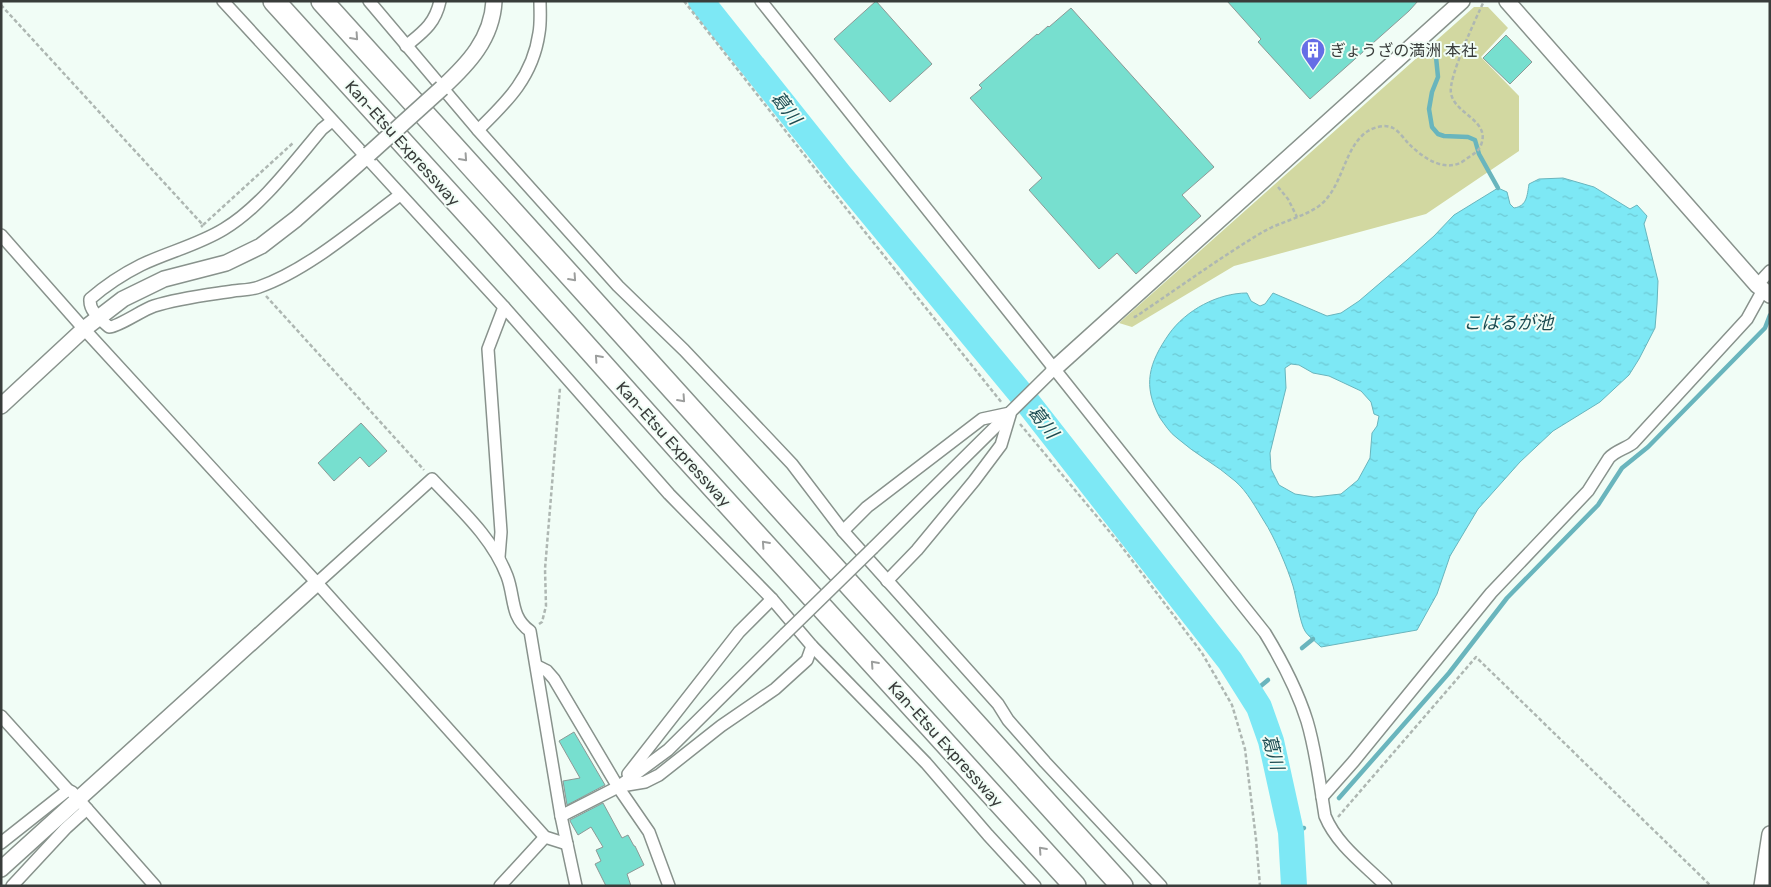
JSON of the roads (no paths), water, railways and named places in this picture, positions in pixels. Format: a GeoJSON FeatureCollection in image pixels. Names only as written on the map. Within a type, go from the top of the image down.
{"type":"FeatureCollection","features":[{"type":"Feature","properties":{"kind":"highway","name":"Kan-Etsu Expressway"},"geometry":{"type":"LineString","coordinates":[[274,1],[1075,886]]}},
{"type":"Feature","properties":{"kind":"highway"},"geometry":{"type":"LineString","coordinates":[[322,1],[1122,886]]}},
{"type":"Feature","properties":{"kind":"street"},"geometry":{"type":"LineString","coordinates":[[223,1],[332,121],[368,156],[400,195],[504,307],[669,494],[772,600],[812,646],[926,763],[1035,886]]}},
{"type":"Feature","properties":{"kind":"street"},"geometry":{"type":"LineString","coordinates":[[369,1],[478,130],[618,286],[684,350],[792,464],[843,531],[998,704],[1008,720],[1161,886]]}},
{"type":"Feature","properties":{"kind":"street"},"geometry":{"type":"LineString","coordinates":[[406,46],[429,27],[438,11],[440,1]]}},
{"type":"Feature","properties":{"kind":"street"},"geometry":{"type":"LineString","coordinates":[[1,406],[84,329],[123,299],[164,280],[226,263],[242,256],[261,246],[296,219],[368,156],[473,58],[481,45],[491,21],[494,1]]}},
{"type":"Feature","properties":{"kind":"street"},"geometry":{"type":"LineString","coordinates":[[478,130],[507,101],[522,81],[533,58],[539,32],[540,1]]}},
{"type":"Feature","properties":{"kind":"street"},"geometry":{"type":"LineString","coordinates":[[761,1],[1049,375],[1225,582],[1265,633],[1296,690],[1307,722],[1325,816],[1329,826],[1336,837],[1386,886]]}},
{"type":"Feature","properties":{"kind":"street"},"geometry":{"type":"LineString","coordinates":[[561,816],[618,787],[668,750],[1049,375],[1462,1]]}},
{"type":"Feature","properties":{"kind":"street"},"geometry":{"type":"LineString","coordinates":[[1507,1],[1764,290]]}},
{"type":"Feature","properties":{"kind":"street"},"geometry":{"type":"LineString","coordinates":[[332,121],[322,129],[259,201],[239,219],[223,230],[140,266],[94,295],[90,299],[90,304],[98,317],[109,327],[114,327],[154,306],[258,288],[315,257],[400,195]]}},
{"type":"Feature","properties":{"kind":"street"},"geometry":{"type":"LineString","coordinates":[[1,235],[84,329],[317,583],[545,838],[567,844]]}},
{"type":"Feature","properties":{"kind":"street"},"geometry":{"type":"LineString","coordinates":[[1322,796],[1354,761],[1491,593],[1588,491],[1612,454],[1627,448],[1747,319],[1764,290],[1770,271]]}},
{"type":"Feature","properties":{"kind":"street"},"geometry":{"type":"LineString","coordinates":[[499,557],[501,532],[488,349],[504,307]]}},
{"type":"Feature","properties":{"kind":"street"},"geometry":{"type":"LineString","coordinates":[[843,531],[866,507],[982,419],[1012,412]]}},
{"type":"Feature","properties":{"kind":"street"},"geometry":{"type":"LineString","coordinates":[[887,581],[917,550],[1001,445],[1012,412]]}},
{"type":"Feature","properties":{"kind":"street"},"geometry":{"type":"LineString","coordinates":[[1,869],[432,479],[490,542],[508,578],[515,612],[521,625],[530,631],[561,816],[576,886]]}},
{"type":"Feature","properties":{"kind":"street"},"geometry":{"type":"LineString","coordinates":[[618,787],[739,632],[772,600]]}},
{"type":"Feature","properties":{"kind":"street"},"geometry":{"type":"LineString","coordinates":[[618,787],[645,782],[659,775],[721,726],[775,689],[798,670],[807,660],[812,646]]}},
{"type":"Feature","properties":{"kind":"street"},"geometry":{"type":"LineString","coordinates":[[537,666],[547,671],[554,679],[618,787],[650,832],[670,886]]}},
{"type":"Feature","properties":{"kind":"street"},"geometry":{"type":"LineString","coordinates":[[1,716],[155,886]]}},
{"type":"Feature","properties":{"kind":"street"},"geometry":{"type":"LineString","coordinates":[[1,843],[78,800]]}},
{"type":"Feature","properties":{"kind":"street"},"geometry":{"type":"LineString","coordinates":[[12,886],[66,828],[78,800]]}},
{"type":"Feature","properties":{"kind":"street"},"geometry":{"type":"LineString","coordinates":[[1762,886],[1770,834]]}},
{"type":"Feature","properties":{"kind":"street"},"geometry":{"type":"LineString","coordinates":[[500,886],[545,838]]}},
{"type":"Feature","properties":{"kind":"water","name":"こはるが池"},"geometry":{"type":"Polygon","coordinates":[[[1563,178],[1594,187],[1630,209],[1637,205],[1647,216],[1644,224],[1658,281],[1655,328],[1629,375],[1600,402],[1553,431],[1520,462],[1478,509],[1450,556],[1437,594],[1417,630],[1321,647],[1303,627],[1293,586],[1284,562],[1268,527],[1247,495],[1228,475],[1174,436],[1160,418],[1154,406],[1150,385],[1150,374],[1157,355],[1169,334],[1184,317],[1204,304],[1225,296],[1247,293],[1251,301],[1260,306],[1265,304],[1273,293],[1327,316],[1341,313],[1359,301],[1407,260],[1454,215],[1498,188],[1507,192],[1510,204],[1514,208],[1518,207],[1526,200],[1529,184],[1539,179],[1563,178]],[[1291,364],[1285,368],[1286,388],[1270,453],[1271,469],[1279,485],[1295,494],[1314,497],[1341,494],[1358,480],[1370,458],[1372,433],[1377,426],[1379,416],[1374,414],[1371,402],[1361,391],[1329,376],[1313,373],[1299,365],[1291,364]]]}},
{"type":"Feature","properties":{"kind":"waterway","name":"葛川"},"geometry":{"type":"LineString","coordinates":[[701,1],[839,174],[1021,394],[1230,661],[1259,707],[1271,741],[1291,832],[1294,886]]}},
{"type":"Feature","properties":{"kind":"waterway"},"geometry":{"type":"LineString","coordinates":[[1436,57],[1438,77],[1432,92],[1429,109],[1432,127],[1438,134],[1444,136],[1468,137],[1475,140],[1479,154],[1498,188]]}},
{"type":"Feature","properties":{"kind":"waterway"},"geometry":{"type":"LineString","coordinates":[[1339,798],[1449,673],[1507,598],[1598,505],[1622,468],[1648,447],[1765,328],[1770,315]]}},
{"type":"Feature","properties":{"kind":"waterway"},"geometry":{"type":"LineString","coordinates":[[1302,648],[1313,639]]}},
{"type":"Feature","properties":{"kind":"waterway"},"geometry":{"type":"LineString","coordinates":[[1251,694],[1268,680]]}},
{"type":"Feature","properties":{"kind":"waterway"},"geometry":{"type":"LineString","coordinates":[[1291,832],[1304,828]]}},
{"type":"Feature","properties":{"kind":"place","name":"ぎょうざの満洲 本社"},"geometry":{"type":"Point","coordinates":[1313,71]}}]}
